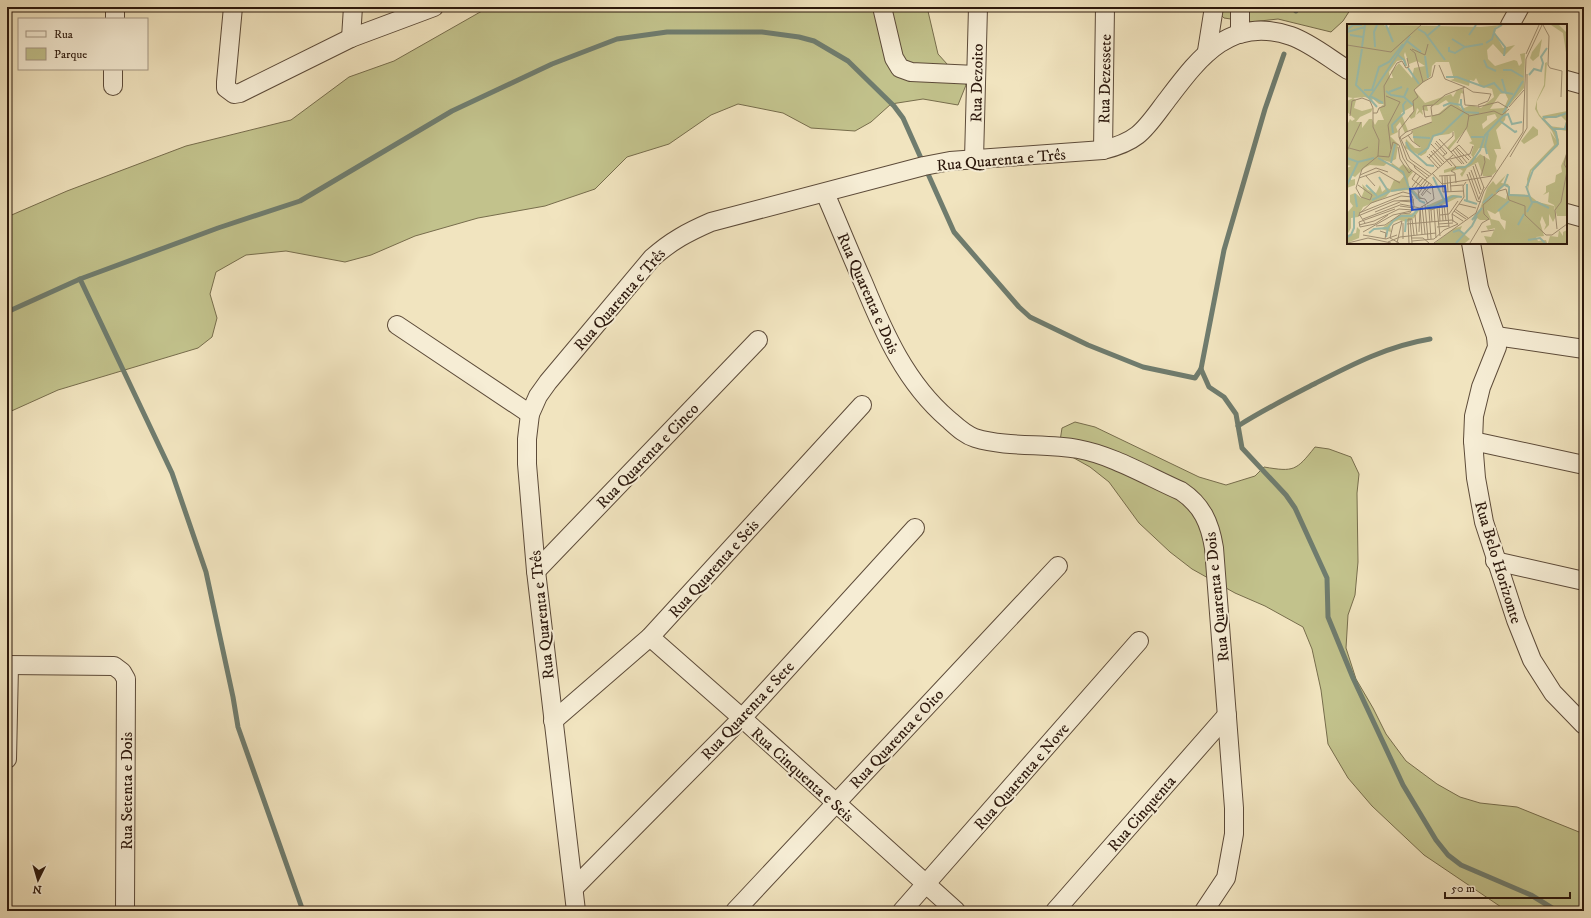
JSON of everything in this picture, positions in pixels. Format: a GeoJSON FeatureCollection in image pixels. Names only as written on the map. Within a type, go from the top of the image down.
{"type":"FeatureCollection","features":[{"type":"Feature","properties":{"kind":"street"},"geometry":{"type":"LineString","coordinates":[[115,7],[115,18]]}},
{"type":"Feature","properties":{"kind":"street"},"geometry":{"type":"LineString","coordinates":[[233,7],[226,88],[229,92],[240,94],[351,38],[434,7]]}},
{"type":"Feature","properties":{"kind":"street"},"geometry":{"type":"LineString","coordinates":[[351,38],[353,7]]}},
{"type":"Feature","properties":{"kind":"street"},"geometry":{"type":"LineString","coordinates":[[882,7],[894,58],[900,68],[911,72],[976,75]]}},
{"type":"Feature","properties":{"kind":"street","name":"Rua Dezoito"},"geometry":{"type":"LineString","coordinates":[[974,159],[978,7]]}},
{"type":"Feature","properties":{"kind":"street","name":"Rua Dezessete"},"geometry":{"type":"LineString","coordinates":[[1103,150],[1105,7]]}},
{"type":"Feature","properties":{"kind":"street"},"geometry":{"type":"LineString","coordinates":[[1207,51],[1214,7]]}},
{"type":"Feature","properties":{"kind":"street"},"geometry":{"type":"LineString","coordinates":[[1240,7],[1240,34]]}},
{"type":"Feature","properties":{"kind":"street"},"geometry":{"type":"LineString","coordinates":[[1511,24],[1520,7]]}},
{"type":"Feature","properties":{"kind":"street","name":"Rua Quarenta e Três"},"geometry":{"type":"LineString","coordinates":[[576,911],[536,571],[527,464],[527,439],[530,414],[538,396],[548,382],[652,258],[668,243],[687,232],[711,222],[924,166],[974,159],[1103,150],[1119,146],[1134,139],[1146,128],[1192,67],[1207,51],[1228,38],[1240,34],[1258,31],[1291,36],[1347,69]]}},
{"type":"Feature","properties":{"kind":"street"},"geometry":{"type":"LineString","coordinates":[[1567,80],[1584,84]]}},
{"type":"Feature","properties":{"kind":"street","name":"Rua Quarenta e Dois"},"geometry":{"type":"LineString","coordinates":[[825,193],[883,330],[917,388],[935,408],[963,432],[975,438],[1079,449],[1102,455],[1181,491],[1197,504],[1208,522],[1214,548],[1234,808],[1232,854],[1226,878],[1204,911]]}},
{"type":"Feature","properties":{"kind":"street"},"geometry":{"type":"LineString","coordinates":[[1567,213],[1584,218]]}},
{"type":"Feature","properties":{"kind":"street","name":"Rua Belo Horizonte"},"geometry":{"type":"LineString","coordinates":[[1471,244],[1479,288],[1496,336],[1497,346],[1481,387],[1474,416],[1473,441],[1476,478],[1482,515],[1495,561],[1532,660],[1552,693],[1584,725]]}},
{"type":"Feature","properties":{"kind":"street"},"geometry":{"type":"LineString","coordinates":[[397,325],[530,414]]}},
{"type":"Feature","properties":{"kind":"street"},"geometry":{"type":"LineString","coordinates":[[1496,336],[1584,349]]}},
{"type":"Feature","properties":{"kind":"street","name":"Rua Quarenta e Cinco"},"geometry":{"type":"LineString","coordinates":[[536,571],[758,340]]}},
{"type":"Feature","properties":{"kind":"street","name":"Rua Quarenta e Seis"},"geometry":{"type":"LineString","coordinates":[[553,721],[650,638],[862,405]]}},
{"type":"Feature","properties":{"kind":"street"},"geometry":{"type":"LineString","coordinates":[[1473,441],[1584,464]]}},
{"type":"Feature","properties":{"kind":"street","name":"Rua Quarenta e Sete"},"geometry":{"type":"LineString","coordinates":[[574,888],[742,718],[915,528]]}},
{"type":"Feature","properties":{"kind":"street"},"geometry":{"type":"LineString","coordinates":[[1495,561],[1584,582]]}},
{"type":"Feature","properties":{"kind":"street","name":"Rua Quarenta e Oito"},"geometry":{"type":"LineString","coordinates":[[735,911],[1058,566]]}},
{"type":"Feature","properties":{"kind":"street","name":"Rua Cinquenta e Seis"},"geometry":{"type":"LineString","coordinates":[[650,638],[742,718],[956,911]]}},
{"type":"Feature","properties":{"kind":"street","name":"Rua Quarenta e Nove"},"geometry":{"type":"LineString","coordinates":[[902,911],[1139,641]]}},
{"type":"Feature","properties":{"kind":"street"},"geometry":{"type":"LineString","coordinates":[[7,759],[8,666]]}},
{"type":"Feature","properties":{"kind":"street","name":"Rua Setenta e Dois"},"geometry":{"type":"LineString","coordinates":[[8,666],[114,666],[122,672],[126,679],[125,911]]}},
{"type":"Feature","properties":{"kind":"street","name":"Rua Cinquenta"},"geometry":{"type":"LineString","coordinates":[[1055,911],[1227,714]]}},
{"type":"Feature","properties":{"kind":"green space"},"geometry":{"type":"Polygon","coordinates":[[[489,7],[927,7],[938,54],[966,85],[958,105],[923,99],[891,104],[871,122],[855,131],[811,128],[783,113],[738,104],[711,115],[669,144],[627,157],[595,189],[545,206],[478,218],[415,236],[371,255],[345,262],[286,251],[246,255],[216,272],[210,294],[217,318],[212,337],[198,348],[58,390],[7,413],[7,217],[67,191],[186,146],[291,120],[349,77],[394,61],[489,7]]]}},
{"type":"Feature","properties":{"kind":"green space"},"geometry":{"type":"Polygon","coordinates":[[[1216,7],[1352,7],[1343,21],[1331,32],[1278,19],[1251,22],[1224,18],[1217,11],[1216,7]]]}},
{"type":"Feature","properties":{"kind":"green space"},"geometry":{"type":"Polygon","coordinates":[[[1075,422],[1095,427],[1199,477],[1226,485],[1255,476],[1264,467],[1282,469],[1294,468],[1303,461],[1315,447],[1329,449],[1351,457],[1359,474],[1357,493],[1358,562],[1355,595],[1348,615],[1346,648],[1356,679],[1386,734],[1406,761],[1437,784],[1460,797],[1480,803],[1517,807],[1584,834],[1584,911],[1507,911],[1424,855],[1372,806],[1348,778],[1328,744],[1321,690],[1312,649],[1303,627],[1265,606],[1235,593],[1192,569],[1170,552],[1139,523],[1109,482],[1090,467],[1065,453],[1060,441],[1062,428],[1075,422]]]}},
{"type":"Feature","properties":{"kind":"waterway"},"geometry":{"type":"LineString","coordinates":[[1296,11],[1297,7]]}},
{"type":"Feature","properties":{"kind":"waterway"},"geometry":{"type":"LineString","coordinates":[[7,312],[80,279],[218,228],[300,201],[452,111],[552,64],[617,39],[667,32],[762,32],[799,37],[814,41],[848,61],[894,106],[903,118],[954,232],[1019,307],[1030,317],[1088,345],[1143,367],[1195,378],[1201,369],[1224,250],[1265,109],[1284,54]]}},
{"type":"Feature","properties":{"kind":"waterway"},"geometry":{"type":"LineString","coordinates":[[80,279],[172,473],[206,572],[238,727],[303,911]]}},
{"type":"Feature","properties":{"kind":"waterway"},"geometry":{"type":"LineString","coordinates":[[1238,426],[1257,414],[1371,356],[1400,346],[1430,339]]}},
{"type":"Feature","properties":{"kind":"waterway"},"geometry":{"type":"LineString","coordinates":[[1201,369],[1209,387],[1224,397],[1236,414],[1242,448],[1286,495],[1295,508],[1327,578],[1328,617],[1353,678],[1403,785],[1436,840],[1448,855],[1461,865],[1531,895],[1557,911]]}}]}
